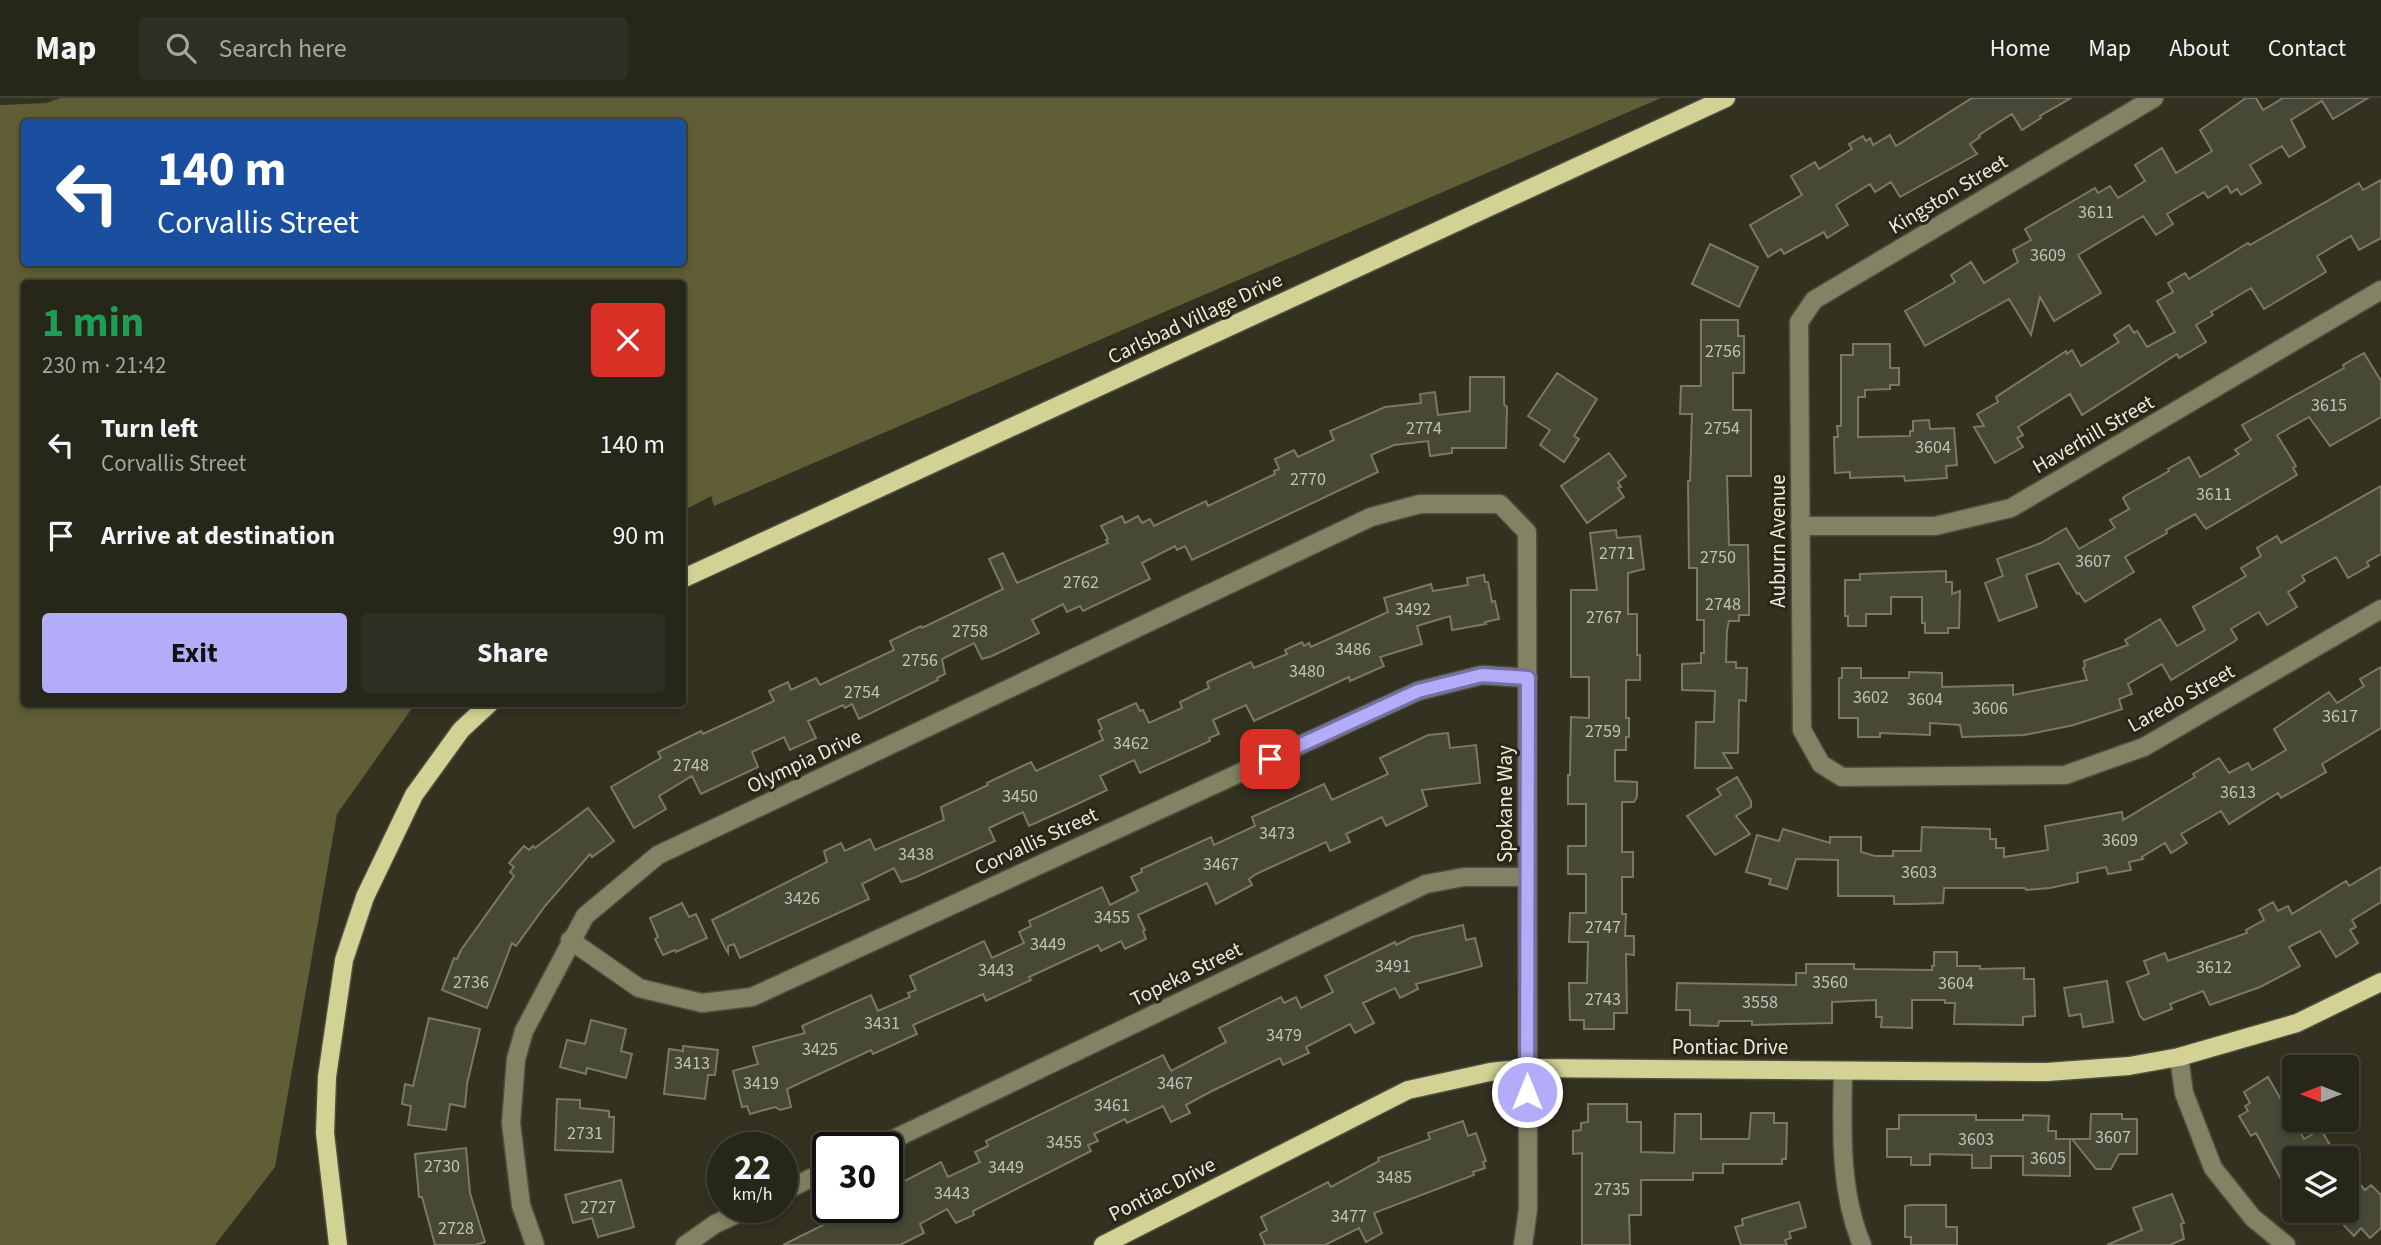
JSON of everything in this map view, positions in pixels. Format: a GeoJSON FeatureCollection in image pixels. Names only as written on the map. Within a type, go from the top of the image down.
{"type":"FeatureCollection","features":[{"type":"Feature","properties":{"kind":"main road","name":"Carlsbad Village Drive"},"geometry":{"type":"LineString","coordinates":[[686,577],[1726,98]]}},
{"type":"Feature","properties":{"kind":"main road"},"geometry":{"type":"LineString","coordinates":[[338,1245],[325,1133],[327,1077],[344,960],[365,897],[414,795],[461,730],[486,707]]}},
{"type":"Feature","properties":{"kind":"main road","name":"Pontiac Drive"},"geometry":{"type":"LineString","coordinates":[[1103,1245],[1408,1090],[1490,1072],[1527,1068],[2047,1072],[2129,1066],[2179,1057],[2297,1023],[2381,982]]}},
{"type":"Feature","properties":{"kind":"street","name":"Kingston Street"},"geometry":{"type":"LineString","coordinates":[[1800,352],[1799,322],[1815,300],[2154,98]]}},
{"type":"Feature","properties":{"kind":"street","name":"Haverhill Street"},"geometry":{"type":"LineString","coordinates":[[1800,526],[1935,526],[2011,508],[2381,290]]}},
{"type":"Feature","properties":{"kind":"street","name":"Auburn Avenue"},"geometry":{"type":"LineString","coordinates":[[1800,352],[1802,730]]}},
{"type":"Feature","properties":{"kind":"street","name":"Spokane Way"},"geometry":{"type":"LineString","coordinates":[[1371,517],[1420,504],[1500,504],[1527,532],[1528,1209],[1523,1245]]}},
{"type":"Feature","properties":{"kind":"street","name":"Olympia Drive"},"geometry":{"type":"LineString","coordinates":[[535,1245],[522,1205],[511,1123],[516,1059],[524,1031],[585,916],[658,855],[1371,517]]}},
{"type":"Feature","properties":{"kind":"street","name":"Laredo Street"},"geometry":{"type":"LineString","coordinates":[[1802,730],[1821,764],[1842,778],[2065,775],[2144,747],[2381,609]]}},
{"type":"Feature","properties":{"kind":"street","name":"Corvallis Street"},"geometry":{"type":"LineString","coordinates":[[570,940],[639,988],[702,1003],[752,997],[1418,691],[1482,675],[1528,678]]}},
{"type":"Feature","properties":{"kind":"street","name":"Topeka Street"},"geometry":{"type":"LineString","coordinates":[[903,1135],[1426,884],[1464,877],[1527,877]]}},
{"type":"Feature","properties":{"kind":"street"},"geometry":{"type":"LineString","coordinates":[[2179,1057],[2184,1093],[2213,1168],[2253,1218],[2286,1245]]}},
{"type":"Feature","properties":{"kind":"street"},"geometry":{"type":"LineString","coordinates":[[1843,1070],[1842,1147],[1846,1187],[1862,1245]]}},
{"type":"Feature","properties":{"kind":"street"},"geometry":{"type":"LineString","coordinates":[[685,1245],[717,1223]]}},
{"type":"Feature","properties":{"kind":"shaded area"},"geometry":{"type":"Polygon","coordinates":[[[60,98],[1661,98],[714,506],[711,496],[686,509],[686,280],[21,280],[21,707],[413,707],[337,814],[275,1167],[215,1245],[0,1245],[0,105],[47,103],[60,98]]]}},
{"type":"Feature","properties":{"kind":"building"},"geometry":{"type":"Polygon","coordinates":[[[1972,98],[2071,98],[2022,130],[2012,114],[1970,144],[1977,154],[1900,197],[1891,182],[1875,192],[1870,184],[1836,205],[1848,225],[1827,238],[1824,232],[1784,254],[1781,249],[1768,257],[1750,225],[1802,195],[1791,176],[1815,162],[1819,169],[1852,149],[1849,144],[1863,136],[1866,141],[1870,138],[1873,145],[1890,135],[1896,146],[1972,98]]]}},
{"type":"Feature","properties":{"kind":"building"},"geometry":{"type":"Polygon","coordinates":[[[2246,98],[2256,98],[2263,110],[2283,98],[2368,98],[2333,119],[2322,101],[2291,120],[2305,147],[2289,157],[2282,146],[2250,165],[2261,183],[2241,195],[2237,189],[2231,193],[2227,186],[2208,198],[2204,192],[2167,214],[2173,224],[2156,235],[2143,216],[2078,255],[2101,293],[2054,321],[2040,297],[2031,335],[2009,299],[1925,346],[1905,311],[1955,282],[1951,275],[1971,262],[1984,283],[2018,262],[2013,250],[2031,240],[2025,229],[2095,188],[2098,193],[2110,186],[2118,198],[2145,181],[2135,165],[2162,148],[2176,173],[2212,151],[2200,130],[2246,98]]]}},
{"type":"Feature","properties":{"kind":"building"},"geometry":{"type":"Polygon","coordinates":[[[2381,180],[2381,238],[2359,250],[2351,236],[2317,256],[2326,272],[2264,309],[2251,288],[2211,312],[2213,315],[2196,325],[2206,342],[2179,358],[2177,354],[2082,415],[2070,394],[2018,427],[2023,435],[2017,438],[2023,447],[1995,463],[1974,427],[1984,426],[1977,414],[1998,402],[1996,397],[2066,351],[2067,354],[2072,350],[2081,366],[2119,342],[2114,335],[2129,325],[2134,333],[2137,331],[2147,347],[2175,332],[2157,301],[2173,292],[2168,283],[2185,273],[2189,279],[2248,243],[2250,245],[2359,183],[2363,190],[2381,180]]]}},
{"type":"Feature","properties":{"kind":"building"},"geometry":{"type":"Polygon","coordinates":[[[1710,244],[1758,267],[1739,307],[1692,284],[1710,244]]]}},
{"type":"Feature","properties":{"kind":"building"},"geometry":{"type":"Polygon","coordinates":[[[1701,320],[1738,320],[1738,336],[1744,336],[1744,373],[1733,373],[1733,410],[1751,410],[1751,476],[1727,476],[1729,545],[1748,545],[1749,593],[1749,615],[1739,615],[1739,621],[1729,621],[1727,630],[1726,662],[1736,662],[1736,668],[1747,668],[1746,701],[1739,700],[1738,753],[1723,753],[1732,768],[1695,768],[1696,722],[1714,722],[1715,691],[1682,690],[1682,664],[1701,663],[1701,653],[1704,653],[1704,620],[1697,620],[1697,568],[1689,568],[1688,481],[1692,414],[1680,414],[1681,386],[1701,386],[1701,320]]]}},
{"type":"Feature","properties":{"kind":"building"},"geometry":{"type":"Polygon","coordinates":[[[1853,344],[1890,344],[1890,368],[1899,368],[1899,385],[1890,385],[1890,389],[1865,390],[1865,397],[1858,397],[1858,437],[1910,436],[1913,421],[1929,420],[1930,429],[1954,428],[1957,465],[1946,466],[1947,478],[1905,481],[1904,476],[1850,478],[1850,472],[1835,473],[1834,437],[1838,437],[1837,426],[1841,426],[1841,355],[1853,355],[1853,344]]]}},
{"type":"Feature","properties":{"kind":"building"},"geometry":{"type":"Polygon","coordinates":[[[2364,353],[2381,381],[2381,417],[2330,446],[2309,417],[2277,435],[2296,466],[2293,468],[2297,475],[2206,529],[2195,514],[2166,530],[2167,533],[2125,557],[2134,572],[2085,602],[2079,593],[2077,594],[2059,563],[2026,575],[2037,607],[1999,621],[1985,583],[2003,576],[1997,559],[2041,543],[2066,528],[2079,549],[2115,528],[2110,520],[2129,509],[2123,498],[2125,496],[2189,457],[2200,477],[2239,454],[2235,450],[2251,440],[2242,425],[2344,368],[2343,365],[2364,353]]]}},
{"type":"Feature","properties":{"kind":"building"},"geometry":{"type":"Polygon","coordinates":[[[1557,373],[1597,399],[1574,436],[1579,439],[1564,462],[1540,445],[1550,430],[1528,416],[1557,373]]]}},
{"type":"Feature","properties":{"kind":"building"},"geometry":{"type":"Polygon","coordinates":[[[1470,377],[1504,377],[1504,404],[1507,407],[1506,448],[1452,448],[1452,453],[1430,456],[1428,441],[1394,445],[1371,455],[1378,472],[1192,560],[1185,546],[1177,550],[1175,546],[1142,563],[1150,579],[1083,611],[1080,606],[1067,612],[1063,604],[1032,620],[1039,633],[992,656],[982,659],[974,643],[942,659],[945,674],[937,678],[938,680],[859,719],[852,704],[845,708],[843,705],[808,721],[816,738],[790,750],[784,737],[752,752],[758,767],[701,794],[692,776],[659,796],[666,809],[634,828],[611,787],[661,758],[658,752],[774,701],[769,691],[788,682],[791,690],[816,678],[820,685],[894,650],[890,641],[1003,589],[989,559],[1003,553],[1017,583],[1108,543],[1101,526],[1122,516],[1125,523],[1138,516],[1142,523],[1150,519],[1154,526],[1206,501],[1208,506],[1275,474],[1274,471],[1279,469],[1275,459],[1294,450],[1298,457],[1334,440],[1330,431],[1385,407],[1421,403],[1420,394],[1435,392],[1438,415],[1470,411],[1470,377]]]}},
{"type":"Feature","properties":{"kind":"building"},"geometry":{"type":"Polygon","coordinates":[[[1609,453],[1626,476],[1618,482],[1621,487],[1618,488],[1624,497],[1587,523],[1561,486],[1609,453]]]}},
{"type":"Feature","properties":{"kind":"building"},"geometry":{"type":"Polygon","coordinates":[[[2381,486],[2381,554],[2367,562],[2369,566],[2348,578],[2336,557],[2302,576],[2305,581],[2288,592],[2297,607],[2267,625],[2259,612],[2231,629],[2237,639],[2235,641],[2171,680],[2162,664],[2128,684],[2132,694],[2119,699],[2122,709],[2074,725],[2024,735],[1962,737],[1960,725],[1930,723],[1930,735],[1880,733],[1880,737],[1858,737],[1858,718],[1839,718],[1839,678],[1842,678],[1842,668],[1861,668],[1861,678],[1909,678],[1909,672],[1942,673],[1942,687],[2013,685],[2013,695],[2087,680],[2084,661],[2128,645],[2125,640],[2160,619],[2177,646],[2205,630],[2193,607],[2246,576],[2241,568],[2261,556],[2257,548],[2277,536],[2281,543],[2381,486]]]}},
{"type":"Feature","properties":{"kind":"building"},"geometry":{"type":"Polygon","coordinates":[[[1616,530],[1617,538],[1640,536],[1644,569],[1628,573],[1628,614],[1637,614],[1640,680],[1626,680],[1629,737],[1626,737],[1626,750],[1615,750],[1615,781],[1637,782],[1637,797],[1634,802],[1622,802],[1622,852],[1633,852],[1633,877],[1622,877],[1622,914],[1626,914],[1625,936],[1634,936],[1634,955],[1626,954],[1627,1013],[1614,1013],[1614,1029],[1584,1029],[1584,1020],[1570,1020],[1569,983],[1587,983],[1588,942],[1569,942],[1570,913],[1586,913],[1586,874],[1568,874],[1568,846],[1586,846],[1586,804],[1568,804],[1568,775],[1571,717],[1589,718],[1589,677],[1571,677],[1571,590],[1597,590],[1590,533],[1616,530]]]}},
{"type":"Feature","properties":{"kind":"building"},"geometry":{"type":"Polygon","coordinates":[[[1946,571],[1946,582],[1952,582],[1952,594],[1960,591],[1959,628],[1948,628],[1948,633],[1925,633],[1925,623],[1922,623],[1922,597],[1891,597],[1891,614],[1866,614],[1866,626],[1848,626],[1848,616],[1845,616],[1845,580],[1860,580],[1860,574],[1946,571]]]}},
{"type":"Feature","properties":{"kind":"building"},"geometry":{"type":"Polygon","coordinates":[[[1484,575],[1499,619],[1452,630],[1450,616],[1417,626],[1422,644],[1380,657],[1384,666],[1350,681],[1349,677],[1254,721],[1246,705],[1213,720],[1219,734],[1209,738],[1210,741],[1140,773],[1134,760],[1100,776],[1107,790],[1073,806],[1029,826],[1023,812],[989,828],[995,841],[914,878],[901,882],[894,868],[862,884],[869,899],[740,958],[734,944],[728,946],[728,953],[725,948],[712,920],[827,862],[824,851],[841,843],[845,851],[870,839],[875,850],[944,820],[941,807],[988,785],[987,783],[1031,762],[1036,771],[1103,740],[1098,720],[1136,703],[1149,723],[1182,708],[1180,702],[1209,688],[1207,682],[1251,662],[1254,668],[1287,654],[1285,650],[1302,642],[1304,646],[1309,643],[1311,647],[1388,612],[1384,598],[1431,584],[1433,591],[1468,585],[1467,578],[1484,575]]]}},
{"type":"Feature","properties":{"kind":"building"},"geometry":{"type":"Polygon","coordinates":[[[2381,667],[2381,728],[2322,764],[2326,772],[2281,798],[2278,793],[2229,824],[2221,811],[2181,834],[2187,843],[2171,853],[2165,843],[2142,857],[2143,859],[2129,862],[2131,870],[2108,874],[2106,867],[2077,873],[2078,882],[2050,888],[1944,888],[1943,903],[1911,904],[1894,904],[1894,896],[1838,896],[1838,860],[1796,859],[1787,889],[1769,884],[1771,879],[1746,872],[1757,835],[1779,841],[1783,829],[1830,843],[1830,837],[1861,837],[1861,852],[1875,856],[1893,856],[1893,851],[1921,851],[1922,827],[1990,829],[1990,839],[1996,839],[1996,848],[2004,848],[2004,857],[2048,850],[2045,826],[2122,812],[2123,820],[2195,777],[2193,774],[2219,758],[2229,773],[2248,763],[2252,770],[2286,750],[2274,729],[2329,692],[2337,703],[2364,686],[2360,679],[2381,667]]]}},
{"type":"Feature","properties":{"kind":"building"},"geometry":{"type":"Polygon","coordinates":[[[1448,733],[1450,748],[1476,745],[1480,783],[1422,790],[1427,806],[1386,826],[1382,817],[1346,834],[1350,842],[1330,851],[1326,842],[1256,874],[1249,879],[1252,885],[1216,904],[1207,883],[1138,915],[1146,939],[1125,949],[1121,941],[1101,951],[1098,945],[1029,977],[1031,980],[986,1001],[983,994],[913,1025],[917,1034],[873,1054],[871,1050],[787,1089],[791,1107],[780,1110],[775,1107],[750,1114],[747,1106],[742,1107],[733,1071],[758,1064],[753,1047],[805,1033],[802,1026],[871,995],[878,1011],[910,997],[908,993],[916,990],[910,976],[984,941],[992,958],[1024,943],[1019,932],[1031,926],[1029,921],[1102,887],[1110,905],[1138,891],[1131,877],[1142,872],[1141,869],[1211,837],[1214,845],[1255,826],[1252,817],[1324,784],[1332,800],[1388,774],[1380,758],[1428,735],[1448,733]]]}},
{"type":"Feature","properties":{"kind":"building"},"geometry":{"type":"Polygon","coordinates":[[[1737,777],[1751,801],[1751,807],[1736,816],[1750,834],[1715,855],[1687,816],[1721,795],[1717,789],[1737,777]]]}},
{"type":"Feature","properties":{"kind":"building"},"geometry":{"type":"Polygon","coordinates":[[[588,808],[614,841],[592,857],[590,854],[545,906],[516,946],[512,943],[487,1008],[442,990],[454,958],[457,959],[514,876],[510,872],[514,867],[509,863],[524,846],[529,850],[533,846],[535,848],[588,808]]]}},
{"type":"Feature","properties":{"kind":"building"},"geometry":{"type":"Polygon","coordinates":[[[2381,867],[2381,902],[2352,920],[2356,927],[2350,930],[2358,943],[2336,957],[2320,931],[2289,947],[2300,966],[2260,987],[2210,1005],[2203,991],[2170,1004],[2172,1009],[2144,1020],[2140,1016],[2127,982],[2149,974],[2144,961],[2165,953],[2168,961],[2247,933],[2246,930],[2264,920],[2259,910],[2273,902],[2278,911],[2288,906],[2292,914],[2346,881],[2349,886],[2381,867]]]}},
{"type":"Feature","properties":{"kind":"building"},"geometry":{"type":"Polygon","coordinates":[[[682,903],[689,917],[696,914],[707,938],[663,955],[655,939],[658,937],[650,918],[682,903]]]}},
{"type":"Feature","properties":{"kind":"building"},"geometry":{"type":"Polygon","coordinates":[[[1463,925],[1466,940],[1475,938],[1482,966],[1416,984],[1418,989],[1400,998],[1395,988],[1363,1003],[1374,1023],[1355,1033],[1350,1024],[1306,1047],[1309,1053],[1283,1065],[1280,1058],[1210,1092],[1186,1105],[1190,1113],[1171,1122],[1163,1106],[1127,1123],[1125,1119],[1094,1134],[1098,1141],[1088,1145],[1091,1151],[973,1211],[974,1215],[956,1223],[947,1209],[920,1224],[924,1233],[900,1245],[783,1245],[827,1223],[903,1223],[903,1182],[941,1162],[948,1177],[980,1162],[975,1152],[988,1146],[986,1141],[1163,1055],[1171,1071],[1226,1042],[1219,1028],[1281,997],[1284,1003],[1296,997],[1301,1008],[1333,992],[1325,976],[1395,942],[1396,945],[1412,937],[1463,925]]]}},
{"type":"Feature","properties":{"kind":"building"},"geometry":{"type":"Polygon","coordinates":[[[1934,952],[1957,952],[1957,966],[1980,966],[1980,969],[2024,968],[2024,979],[2034,979],[2035,1016],[2023,1017],[2023,1025],[1954,1024],[1955,1003],[1945,1003],[1945,1000],[1912,1000],[1912,1028],[1881,1027],[1882,1017],[1876,1017],[1876,1000],[1832,1002],[1832,1023],[1752,1025],[1752,1021],[1719,1021],[1718,1026],[1690,1025],[1690,1010],[1676,1010],[1677,983],[1796,985],[1796,973],[1806,973],[1806,964],[1854,964],[1854,969],[1932,970],[1934,952]]]}},
{"type":"Feature","properties":{"kind":"building"},"geometry":{"type":"Polygon","coordinates":[[[2107,981],[2113,1022],[2083,1027],[2081,1014],[2069,1016],[2064,988],[2107,981]]]}},
{"type":"Feature","properties":{"kind":"building"},"geometry":{"type":"Polygon","coordinates":[[[429,1018],[480,1029],[467,1084],[465,1107],[450,1104],[446,1130],[408,1125],[411,1106],[402,1104],[405,1084],[413,1086],[429,1018]]]}},
{"type":"Feature","properties":{"kind":"building"},"geometry":{"type":"Polygon","coordinates":[[[591,1020],[626,1029],[621,1051],[632,1054],[626,1078],[587,1068],[586,1074],[560,1067],[567,1040],[585,1044],[591,1020]]]}},
{"type":"Feature","properties":{"kind":"building"},"geometry":{"type":"Polygon","coordinates":[[[683,1046],[718,1050],[715,1075],[708,1075],[705,1099],[664,1094],[669,1049],[683,1051],[683,1046]]]}},
{"type":"Feature","properties":{"kind":"building"},"geometry":{"type":"Polygon","coordinates":[[[2268,1077],[2282,1101],[2282,1132],[2300,1132],[2304,1139],[2316,1132],[2323,1132],[2330,1146],[2282,1146],[2282,1181],[2256,1133],[2251,1136],[2239,1116],[2248,1111],[2245,1106],[2250,1103],[2244,1092],[2268,1077]]]}},
{"type":"Feature","properties":{"kind":"building"},"geometry":{"type":"Polygon","coordinates":[[[557,1099],[580,1100],[580,1108],[609,1111],[609,1117],[614,1117],[613,1152],[555,1150],[557,1099]]]}},
{"type":"Feature","properties":{"kind":"building"},"geometry":{"type":"Polygon","coordinates":[[[1588,1104],[1627,1104],[1627,1122],[1641,1122],[1641,1152],[1674,1153],[1675,1114],[1701,1114],[1701,1139],[1749,1139],[1751,1113],[1774,1113],[1774,1123],[1787,1123],[1786,1159],[1782,1159],[1782,1164],[1723,1164],[1723,1173],[1693,1173],[1693,1180],[1641,1180],[1641,1215],[1629,1215],[1630,1245],[1582,1245],[1582,1153],[1573,1154],[1573,1131],[1581,1130],[1581,1123],[1588,1122],[1588,1104]]]}},
{"type":"Feature","properties":{"kind":"building"},"geometry":{"type":"Polygon","coordinates":[[[2091,1114],[2122,1114],[2122,1119],[2137,1119],[2137,1154],[2119,1154],[2111,1169],[2096,1169],[2072,1139],[2090,1139],[2091,1114]]]}},
{"type":"Feature","properties":{"kind":"building"},"geometry":{"type":"Polygon","coordinates":[[[1899,1115],[1976,1115],[1976,1120],[2023,1120],[2023,1115],[2049,1116],[2048,1131],[2056,1131],[2056,1139],[2070,1139],[2070,1176],[2023,1175],[2023,1156],[1991,1156],[1991,1168],[1972,1168],[1972,1155],[1930,1154],[1930,1165],[1911,1165],[1911,1157],[1887,1157],[1887,1129],[1899,1129],[1899,1115]]]}},
{"type":"Feature","properties":{"kind":"building"},"geometry":{"type":"Polygon","coordinates":[[[1463,1121],[1468,1136],[1476,1133],[1486,1161],[1483,1162],[1485,1168],[1473,1172],[1474,1175],[1374,1213],[1382,1233],[1366,1242],[1359,1228],[1325,1245],[1265,1245],[1260,1234],[1267,1230],[1261,1217],[1328,1182],[1331,1187],[1379,1161],[1378,1158],[1430,1139],[1428,1133],[1463,1121]]]}},
{"type":"Feature","properties":{"kind":"building"},"geometry":{"type":"Polygon","coordinates":[[[466,1148],[470,1193],[485,1242],[475,1245],[435,1245],[422,1197],[419,1197],[415,1154],[466,1148]]]}},
{"type":"Feature","properties":{"kind":"building"},"geometry":{"type":"Polygon","coordinates":[[[621,1180],[634,1227],[598,1237],[592,1218],[573,1223],[565,1195],[621,1180]]]}},
{"type":"Feature","properties":{"kind":"building"},"geometry":{"type":"Polygon","coordinates":[[[2359,1183],[2365,1190],[2371,1185],[2381,1195],[2381,1228],[2370,1238],[2361,1228],[2354,1236],[2342,1223],[2359,1223],[2359,1183]]]}},
{"type":"Feature","properties":{"kind":"building"},"geometry":{"type":"Polygon","coordinates":[[[2172,1194],[2184,1223],[2181,1224],[2184,1239],[2170,1245],[2107,1245],[2142,1230],[2133,1208],[2172,1194]]]}},
{"type":"Feature","properties":{"kind":"building"},"geometry":{"type":"Polygon","coordinates":[[[1799,1202],[1806,1227],[1789,1232],[1791,1238],[1785,1240],[1787,1245],[1741,1245],[1735,1227],[1743,1225],[1742,1219],[1799,1202]]]}},
{"type":"Feature","properties":{"kind":"building"},"geometry":{"type":"Polygon","coordinates":[[[1946,1205],[1946,1227],[1957,1227],[1957,1245],[1911,1245],[1911,1237],[1905,1237],[1905,1206],[1946,1205]]]}},
{"type":"Feature","properties":{"kind":"route"},"geometry":{"type":"LineString","coordinates":[[1270,759],[1418,691],[1482,675],[1528,678],[1527,1092]]}}]}
